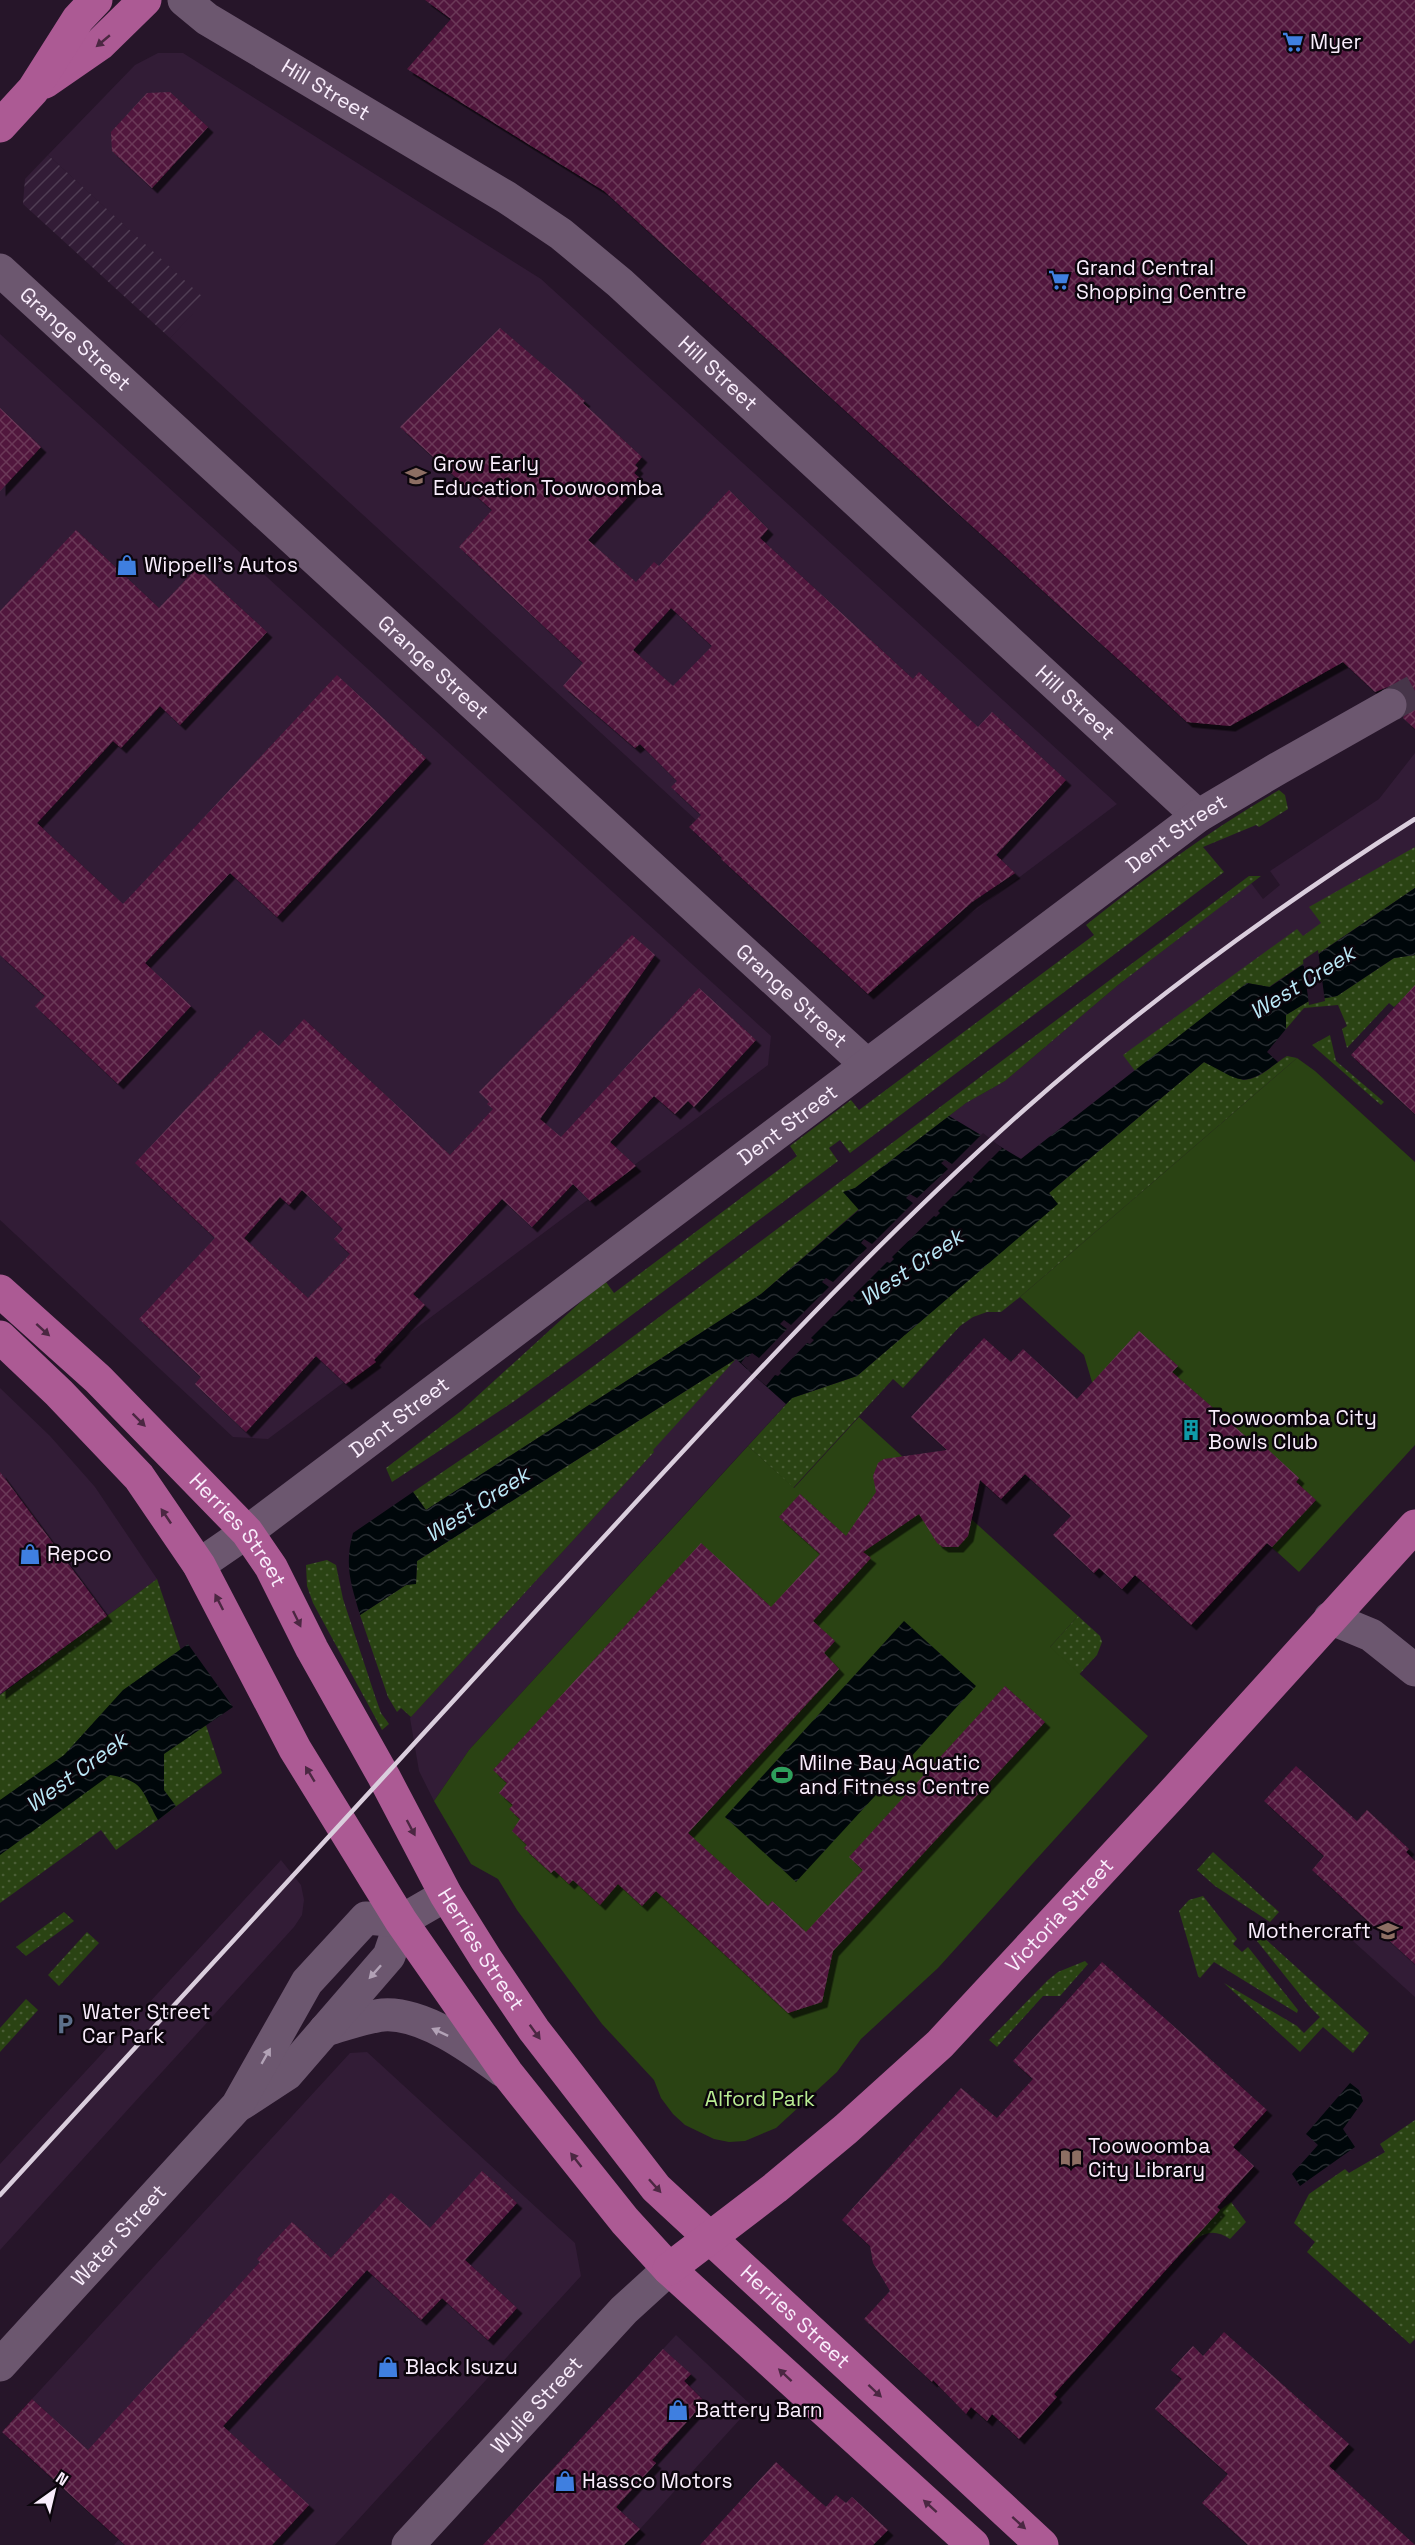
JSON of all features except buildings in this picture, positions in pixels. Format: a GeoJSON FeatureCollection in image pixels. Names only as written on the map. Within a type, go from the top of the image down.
{"type":"FeatureCollection","features":[{"type":"Feature","properties":{"kind":"main road"},"geometry":{"type":"LineString","coordinates":[[0,126],[33,90],[78,19],[96,0]]}},
{"type":"Feature","properties":{"kind":"main road"},"geometry":{"type":"LineString","coordinates":[[33,90],[100,44],[146,0]]}},
{"type":"Feature","properties":{"kind":"main road","name":"Herries Street"},"geometry":{"type":"LineString","coordinates":[[0,1291],[98,1379],[247,1532],[271,1567],[312,1649],[378,1766],[446,1895],[486,1959],[547,2048],[656,2188],[1042,2545]]}},
{"type":"Feature","properties":{"kind":"main road","name":"Herries Street"},"geometry":{"type":"LineString","coordinates":[[0,1337],[59,1393],[139,1477],[199,1565],[295,1749],[401,1921],[507,2073],[625,2221],[669,2269],[973,2545]]}},
{"type":"Feature","properties":{"kind":"main road","name":"Victoria Street"},"geometry":{"type":"LineString","coordinates":[[669,2269],[775,2188],[846,2129],[940,2044],[1164,1803],[1415,1526]]}},
{"type":"Feature","properties":{"kind":"street","name":"Hill Street"},"geometry":{"type":"LineString","coordinates":[[184,0],[207,19],[488,186],[561,234],[620,283],[1198,816]]}},
{"type":"Feature","properties":{"kind":"street","name":"Grange Street"},"geometry":{"type":"LineString","coordinates":[[0,270],[867,1065]]}},
{"type":"Feature","properties":{"kind":"street","name":"Dent Street"},"geometry":{"type":"LineString","coordinates":[[199,1565],[247,1532],[1198,816],[1390,705]]}},
{"type":"Feature","properties":{"kind":"street"},"geometry":{"type":"LineString","coordinates":[[1330,1618],[1371,1635],[1415,1670]]}},
{"type":"Feature","properties":{"kind":"street"},"geometry":{"type":"LineString","coordinates":[[401,1921],[446,1895]]}},
{"type":"Feature","properties":{"kind":"street","name":"Water Street"},"geometry":{"type":"LineString","coordinates":[[0,2365],[237,2106],[308,1982],[366,1918],[401,1921],[389,1956],[287,2074],[237,2106]]}},
{"type":"Feature","properties":{"kind":"street"},"geometry":{"type":"LineString","coordinates":[[325,2030],[385,2015],[408,2017],[464,2043],[507,2073]]}},
{"type":"Feature","properties":{"kind":"street","name":"Wylie Street"},"geometry":{"type":"LineString","coordinates":[[408,2545],[624,2310],[669,2269]]}},
{"type":"Feature","properties":{"kind":"shaded area"},"geometry":{"type":"Polygon","coordinates":[[[158,53],[183,53],[541,279],[1117,804],[876,985],[170,338],[205,300],[48,155],[135,65],[158,53]]]}},
{"type":"Feature","properties":{"kind":"shaded area"},"geometry":{"type":"Polygon","coordinates":[[[48,155],[206,300],[170,338],[23,204],[25,179],[48,155]]]}},
{"type":"Feature","properties":{"kind":"shaded area"},"geometry":{"type":"Polygon","coordinates":[[[0,334],[771,1036],[768,1065],[268,1439],[233,1437],[0,1220],[0,334]]]}},
{"type":"Feature","properties":{"kind":"shaded area"},"geometry":{"type":"Polygon","coordinates":[[[1415,753],[1415,888],[1247,983],[1021,1159],[949,1116],[966,1103],[1005,1081],[1118,985],[1251,883],[1263,899],[1280,885],[1270,871],[1379,799],[1415,753]]]}},
{"type":"Feature","properties":{"kind":"shaded area"},"geometry":{"type":"Polygon","coordinates":[[[736,1359],[786,1404],[469,1750],[434,1801],[419,1771],[410,1718],[654,1452],[652,1450],[736,1359]]]}},
{"type":"Feature","properties":{"kind":"shaded area"},"geometry":{"type":"Polygon","coordinates":[[[0,1388],[50,1436],[95,1487],[157,1579],[0,1694],[0,1388]]]}},
{"type":"Feature","properties":{"kind":"shaded area"},"geometry":{"type":"Polygon","coordinates":[[[281,1860],[301,1885],[304,1900],[302,1915],[294,1927],[0,2250],[0,2164],[281,1860]]]}},
{"type":"Feature","properties":{"kind":"shaded area","name":"Mothercraft"},"geometry":{"type":"Polygon","coordinates":[[[1415,1873],[1415,1997],[1353,1941],[1415,1873]]]}},
{"type":"Feature","properties":{"kind":"shaded area"},"geometry":{"type":"Polygon","coordinates":[[[367,2052],[575,2243],[581,2276],[335,2545],[114,2545],[149,2506],[32,2399],[350,2053],[367,2052]]]}},
{"type":"Feature","properties":{"kind":"shaded area","name":"Battery Barn"},"geometry":{"type":"Polygon","coordinates":[[[676,2335],[752,2406],[640,2529],[563,2458],[676,2335]]]}},
{"type":"Feature","properties":{"kind":"green space"},"geometry":{"type":"Polygon","coordinates":[[[1279,790],[1285,795],[1288,809],[1259,827],[1256,825],[1203,847],[1224,872],[850,1153],[840,1140],[829,1148],[838,1161],[513,1402],[392,1482],[386,1468],[461,1411],[585,1298],[606,1282],[614,1293],[797,1156],[790,1146],[851,1100],[859,1110],[1094,935],[1086,925],[1133,888],[1204,837],[1279,790]]]}},
{"type":"Feature","properties":{"kind":"green space"},"geometry":{"type":"Polygon","coordinates":[[[1415,847],[1415,888],[1269,987],[1247,983],[1135,1071],[1123,1055],[1297,929],[1303,936],[1321,923],[1309,907],[1415,847]]]}},
{"type":"Feature","properties":{"kind":"green space"},"geometry":{"type":"Polygon","coordinates":[[[1249,876],[1261,876],[1118,985],[1005,1081],[966,1103],[855,1188],[844,1192],[859,1209],[761,1294],[426,1510],[413,1492],[595,1365],[1249,876]]]}},
{"type":"Feature","properties":{"kind":"green space"},"geometry":{"type":"Polygon","coordinates":[[[1415,955],[1415,988],[1394,1007],[1389,1003],[1347,1048],[1342,1029],[1347,1026],[1338,1005],[1304,1008],[1286,1029],[1286,1015],[1309,1001],[1337,996],[1394,958],[1415,955]]]}},
{"type":"Feature","properties":{"kind":"green space"},"geometry":{"type":"Polygon","coordinates":[[[1330,1035],[1336,1061],[1384,1102],[1381,1105],[1312,1045],[1330,1035]]]}},
{"type":"Feature","properties":{"kind":"green space"},"geometry":{"type":"Polygon","coordinates":[[[1287,1056],[1297,1058],[1020,1297],[1001,1312],[987,1312],[973,1317],[960,1326],[903,1388],[893,1379],[793,1488],[748,1446],[792,1398],[857,1376],[1057,1204],[1049,1193],[1204,1062],[1243,1080],[1261,1074],[1287,1056]]]}},
{"type":"Feature","properties":{"kind":"green space"},"geometry":{"type":"Polygon","coordinates":[[[1297,1058],[1315,1071],[1415,1162],[1415,1445],[1299,1572],[1092,1382],[1084,1355],[1020,1297],[1297,1058]]]}},
{"type":"Feature","properties":{"kind":"green space"},"geometry":{"type":"Polygon","coordinates":[[[736,1359],[411,1717],[401,1708],[397,1712],[388,1697],[360,1615],[406,1585],[416,1583],[417,1561],[736,1359]]]}},
{"type":"Feature","properties":{"kind":"green space","name":"Milne Bay Aquatic and Fitness Centre"},"geometry":{"type":"Polygon","coordinates":[[[859,1417],[1078,1616],[1050,1647],[1148,1736],[938,1968],[861,2039],[837,2072],[776,2128],[745,2141],[729,2142],[714,2139],[685,2125],[673,2114],[661,2098],[654,2080],[602,2024],[517,1910],[498,1879],[471,1864],[434,1801],[469,1750],[748,1446],[794,1488],[859,1417]]]}},
{"type":"Feature","properties":{"kind":"green space"},"geometry":{"type":"Polygon","coordinates":[[[327,1560],[336,1565],[343,1599],[375,1696],[381,1713],[389,1724],[382,1730],[313,1603],[307,1586],[306,1565],[327,1560]]]}},
{"type":"Feature","properties":{"kind":"green space"},"geometry":{"type":"Polygon","coordinates":[[[157,1579],[222,1773],[116,1850],[101,1830],[0,1903],[0,1695],[157,1579]]]}},
{"type":"Feature","properties":{"kind":"green space"},"geometry":{"type":"Polygon","coordinates":[[[1078,1616],[1100,1636],[1102,1642],[1097,1655],[1062,1693],[1050,1647],[1078,1616]]]}},
{"type":"Feature","properties":{"kind":"green space"},"geometry":{"type":"Polygon","coordinates":[[[1213,1852],[1279,1912],[1270,1922],[1215,1886],[1197,1870],[1213,1852]]]}},
{"type":"Feature","properties":{"kind":"green space"},"geometry":{"type":"Polygon","coordinates":[[[1203,1896],[1237,1939],[1233,1944],[1242,1952],[1248,1947],[1298,2010],[1297,2013],[1214,1962],[1200,1978],[1198,1976],[1179,1911],[1189,1900],[1203,1896]]]}},
{"type":"Feature","properties":{"kind":"green space"},"geometry":{"type":"Polygon","coordinates":[[[64,1912],[74,1921],[26,1956],[16,1947],[64,1912]]]}},
{"type":"Feature","properties":{"kind":"green space"},"geometry":{"type":"Polygon","coordinates":[[[87,1932],[99,1943],[59,1986],[48,1975],[87,1932]]]}},
{"type":"Feature","properties":{"kind":"green space"},"geometry":{"type":"Polygon","coordinates":[[[1262,1936],[1369,2033],[1353,2053],[1323,2027],[1300,2052],[1224,1983],[1297,2026],[1304,2033],[1320,2017],[1257,1941],[1262,1936]]]}},
{"type":"Feature","properties":{"kind":"green space"},"geometry":{"type":"Polygon","coordinates":[[[1085,1961],[1088,1964],[1060,1996],[1043,1996],[997,2047],[989,2040],[1048,1980],[1058,1972],[1085,1961]]]}},
{"type":"Feature","properties":{"kind":"green space"},"geometry":{"type":"Polygon","coordinates":[[[26,1999],[38,2010],[0,2052],[0,2028],[26,1999]]]}},
{"type":"Feature","properties":{"kind":"green space"},"geometry":{"type":"Polygon","coordinates":[[[1415,2120],[1415,2339],[1410,2344],[1307,2252],[1315,2242],[1294,2223],[1309,2194],[1345,2169],[1349,2173],[1385,2152],[1380,2144],[1415,2120]]]}},
{"type":"Feature","properties":{"kind":"green space"},"geometry":{"type":"Polygon","coordinates":[[[1231,2202],[1246,2222],[1230,2239],[1219,2234],[1208,2233],[1198,2238],[1189,2247],[1188,2245],[1220,2210],[1231,2202]]]}},
{"type":"Feature","properties":{"kind":"water","name":"West Creek"},"geometry":{"type":"Polygon","coordinates":[[[1415,888],[1415,955],[1394,958],[1337,996],[1309,1001],[1286,1015],[1286,1029],[1267,1052],[1278,1062],[1266,1071],[1249,1079],[1241,1079],[1204,1062],[1049,1193],[1058,1204],[857,1376],[792,1398],[786,1404],[736,1359],[417,1561],[416,1584],[406,1585],[360,1615],[351,1584],[349,1565],[353,1533],[413,1492],[426,1510],[761,1294],[859,1210],[843,1192],[855,1188],[949,1116],[1021,1159],[1247,983],[1270,987],[1415,888]]]}},
{"type":"Feature","properties":{"kind":"water"},"geometry":{"type":"Polygon","coordinates":[[[904,1621],[976,1686],[796,1882],[725,1817],[904,1621]]]}},
{"type":"Feature","properties":{"kind":"water","name":"West Creek"},"geometry":{"type":"Polygon","coordinates":[[[188,1644],[233,1707],[164,1754],[164,1790],[176,1806],[158,1820],[145,1795],[136,1784],[130,1780],[110,1775],[0,1855],[0,1800],[64,1755],[123,1690],[188,1644]]]}},
{"type":"Feature","properties":{"kind":"water"},"geometry":{"type":"Polygon","coordinates":[[[1350,2083],[1359,2090],[1363,2101],[1343,2129],[1355,2147],[1300,2186],[1292,2174],[1318,2145],[1306,2134],[1350,2083]]]}},
{"type":"Feature","properties":{"kind":"pier"},"geometry":{"type":"Polygon","coordinates":[[[1318,950],[1325,1001],[1309,1005],[1303,960],[1318,950]]]}},
{"type":"Feature","properties":{"kind":"pier"},"geometry":{"type":"Polygon","coordinates":[[[983,1133],[1002,1148],[972,1178],[974,1179],[971,1183],[968,1181],[938,1211],[940,1213],[936,1217],[934,1216],[892,1257],[894,1259],[890,1263],[887,1262],[853,1296],[856,1298],[852,1302],[849,1300],[811,1338],[814,1340],[810,1344],[807,1343],[778,1376],[775,1375],[766,1386],[741,1363],[746,1356],[752,1353],[759,1358],[787,1329],[780,1324],[784,1320],[791,1325],[829,1287],[822,1282],[826,1278],[833,1282],[867,1248],[861,1243],[864,1239],[872,1244],[913,1203],[906,1198],[910,1194],[917,1198],[948,1169],[941,1163],[945,1160],[952,1164],[983,1133]]]}},
{"type":"Feature","properties":{"kind":"tunnel"},"geometry":{"type":"LineString","coordinates":[[1390,705],[1415,691]]}},
{"type":"Feature","properties":{"kind":"railway"},"geometry":{"type":"LineString","coordinates":[[0,2195],[720,1412],[899,1227],[1024,1110],[1165,993],[1313,886],[1415,819]]}},
{"type":"Feature","properties":{"kind":"place","name":"Myer"},"geometry":{"type":"Point","coordinates":[1293,42]}},
{"type":"Feature","properties":{"kind":"place","name":"Grand Central Shopping Centre"},"geometry":{"type":"Point","coordinates":[1059,280]}},
{"type":"Feature","properties":{"kind":"place","name":"Grow Early Education Toowoomba"},"geometry":{"type":"Point","coordinates":[416,476]}},
{"type":"Feature","properties":{"kind":"place","name":"Wippell's Autos"},"geometry":{"type":"Point","coordinates":[127,565]}},
{"type":"Feature","properties":{"kind":"place","name":"Toowoomba City Bowls Club"},"geometry":{"type":"Point","coordinates":[1191,1430]}},
{"type":"Feature","properties":{"kind":"place","name":"Repco"},"geometry":{"type":"Point","coordinates":[30,1554]}},
{"type":"Feature","properties":{"kind":"place","name":"Milne Bay Aquatic and Fitness Centre"},"geometry":{"type":"Point","coordinates":[782,1775]}},
{"type":"Feature","properties":{"kind":"place","name":"Mothercraft"},"geometry":{"type":"Point","coordinates":[1388,1931]}},
{"type":"Feature","properties":{"kind":"place","name":"Water Street Car Park"},"geometry":{"type":"Point","coordinates":[65,2024]}},
{"type":"Feature","properties":{"kind":"place","name":"Toowoomba City Library"},"geometry":{"type":"Point","coordinates":[1071,2158]}},
{"type":"Feature","properties":{"kind":"place","name":"Black Isuzu"},"geometry":{"type":"Point","coordinates":[388,2367]}},
{"type":"Feature","properties":{"kind":"place","name":"Battery Barn"},"geometry":{"type":"Point","coordinates":[678,2410]}},
{"type":"Feature","properties":{"kind":"place","name":"Hassco Motors"},"geometry":{"type":"Point","coordinates":[565,2481]}},
{"type":"Feature","properties":{"kind":"park label","name":"Alford Park"},"geometry":{"type":"Point","coordinates":[760,2099]}}]}
